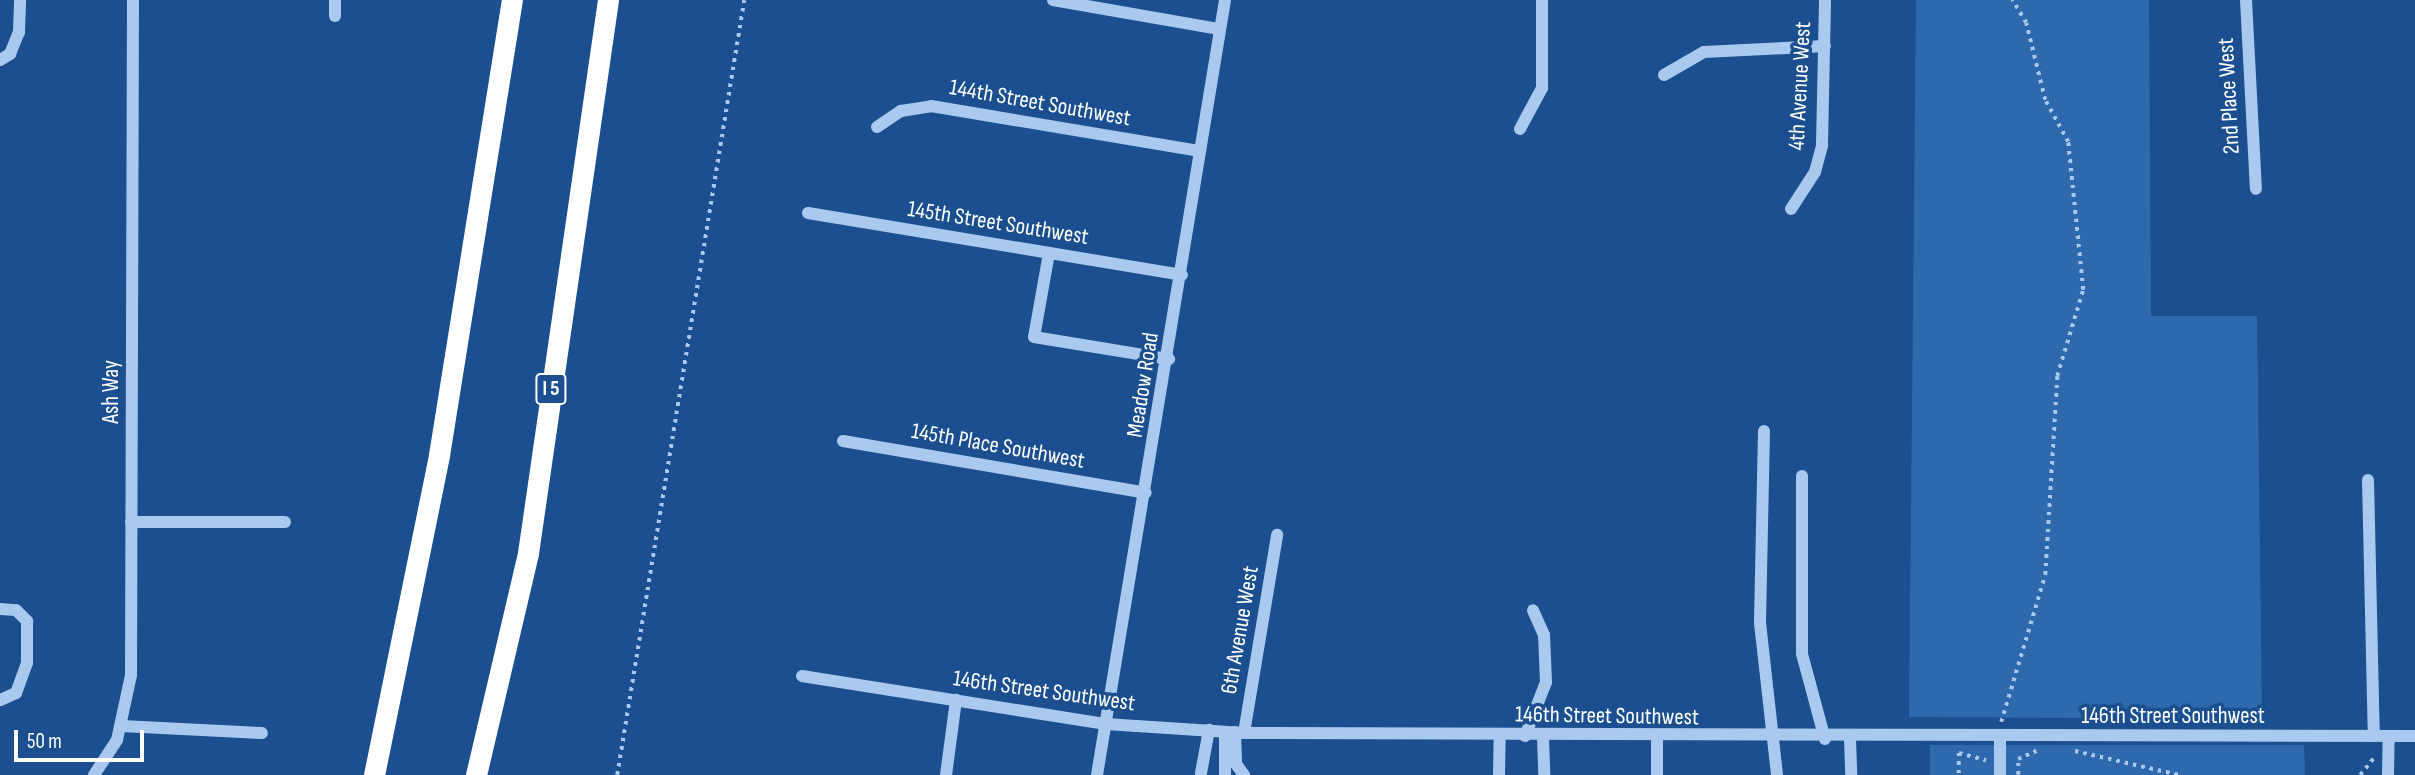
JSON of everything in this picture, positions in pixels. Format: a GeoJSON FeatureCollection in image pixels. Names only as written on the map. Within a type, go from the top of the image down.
{"type":"FeatureCollection","features":[{"type":"Feature","properties":{"kind":"highway"},"geometry":{"type":"LineString","coordinates":[[374,775],[439,455],[512,0]]}},
{"type":"Feature","properties":{"kind":"highway","name":"I 5"},"geometry":{"type":"LineString","coordinates":[[476,775],[528,553],[608,0]]}},
{"type":"Feature","properties":{"kind":"street"},"geometry":{"type":"LineString","coordinates":[[0,61],[10,54],[19,32],[20,0]]}},
{"type":"Feature","properties":{"kind":"street","name":"Ash Way"},"geometry":{"type":"LineString","coordinates":[[94,775],[122,726],[131,675],[133,0]]}},
{"type":"Feature","properties":{"kind":"street"},"geometry":{"type":"LineString","coordinates":[[335,0],[335,16]]}},
{"type":"Feature","properties":{"kind":"street"},"geometry":{"type":"LineString","coordinates":[[1053,0],[1220,29]]}},
{"type":"Feature","properties":{"kind":"street","name":"Meadow Road"},"geometry":{"type":"LineString","coordinates":[[1097,775],[1169,359],[1225,0]]}},
{"type":"Feature","properties":{"kind":"street"},"geometry":{"type":"LineString","coordinates":[[1520,128],[1542,88],[1542,0]]}},
{"type":"Feature","properties":{"kind":"street","name":"4th Avenue West"},"geometry":{"type":"LineString","coordinates":[[1791,209],[1815,172],[1822,145],[1825,0]]}},
{"type":"Feature","properties":{"kind":"street","name":"2nd Place West"},"geometry":{"type":"LineString","coordinates":[[2246,0],[2256,189]]}},
{"type":"Feature","properties":{"kind":"street"},"geometry":{"type":"LineString","coordinates":[[1664,75],[1704,52],[1825,46]]}},
{"type":"Feature","properties":{"kind":"street","name":"144th Street Southwest"},"geometry":{"type":"LineString","coordinates":[[877,127],[901,111],[932,106],[1200,151]]}},
{"type":"Feature","properties":{"kind":"street","name":"145th Street Southwest"},"geometry":{"type":"LineString","coordinates":[[808,213],[1182,275]]}},
{"type":"Feature","properties":{"kind":"street"},"geometry":{"type":"LineString","coordinates":[[1049,253],[1034,337],[1169,359]]}},
{"type":"Feature","properties":{"kind":"street"},"geometry":{"type":"LineString","coordinates":[[1764,431],[1760,623],[1777,738],[1777,775]]}},
{"type":"Feature","properties":{"kind":"street","name":"145th Place Southwest"},"geometry":{"type":"LineString","coordinates":[[843,441],[1146,493]]}},
{"type":"Feature","properties":{"kind":"street"},"geometry":{"type":"LineString","coordinates":[[1802,475],[1802,654],[1825,738]]}},
{"type":"Feature","properties":{"kind":"street"},"geometry":{"type":"LineString","coordinates":[[2368,480],[2374,736]]}},
{"type":"Feature","properties":{"kind":"street"},"geometry":{"type":"LineString","coordinates":[[131,522],[285,522]]}},
{"type":"Feature","properties":{"kind":"street","name":"6th Avenue West"},"geometry":{"type":"LineString","coordinates":[[1235,732],[1277,534]]}},
{"type":"Feature","properties":{"kind":"street"},"geometry":{"type":"LineString","coordinates":[[0,609],[16,610],[27,621],[27,663],[16,693],[0,699]]}},
{"type":"Feature","properties":{"kind":"street"},"geometry":{"type":"LineString","coordinates":[[1525,736],[1546,682],[1544,635],[1534,610]]}},
{"type":"Feature","properties":{"kind":"street","name":"146th Street Southwest"},"geometry":{"type":"LineString","coordinates":[[802,676],[1106,724],[1235,732],[1657,738],[2415,736]]}},
{"type":"Feature","properties":{"kind":"street"},"geometry":{"type":"LineString","coordinates":[[946,775],[956,700]]}},
{"type":"Feature","properties":{"kind":"street"},"geometry":{"type":"LineString","coordinates":[[122,726],[261,733]]}},
{"type":"Feature","properties":{"kind":"street"},"geometry":{"type":"LineString","coordinates":[[1201,773],[1209,730]]}},
{"type":"Feature","properties":{"kind":"street"},"geometry":{"type":"LineString","coordinates":[[1225,775],[1235,732]]}},
{"type":"Feature","properties":{"kind":"street"},"geometry":{"type":"LineString","coordinates":[[1235,732],[1236,764],[1244,775]]}},
{"type":"Feature","properties":{"kind":"street"},"geometry":{"type":"LineString","coordinates":[[1499,775],[1500,736]]}},
{"type":"Feature","properties":{"kind":"street"},"geometry":{"type":"LineString","coordinates":[[2388,775],[2389,736]]}},
{"type":"Feature","properties":{"kind":"street"},"geometry":{"type":"LineString","coordinates":[[1543,737],[1545,775]]}},
{"type":"Feature","properties":{"kind":"street"},"geometry":{"type":"LineString","coordinates":[[1657,738],[1657,775]]}},
{"type":"Feature","properties":{"kind":"street"},"geometry":{"type":"LineString","coordinates":[[1850,738],[1851,775]]}},
{"type":"Feature","properties":{"kind":"street"},"geometry":{"type":"LineString","coordinates":[[2000,738],[2000,775]]}},
{"type":"Feature","properties":{"kind":"path"},"geometry":{"type":"LineString","coordinates":[[617,775],[744,0]]}},
{"type":"Feature","properties":{"kind":"path"},"geometry":{"type":"LineString","coordinates":[[2000,738],[2001,708],[2045,575],[2057,376],[2083,290],[2068,142],[2045,100],[2026,23],[2012,0]]}},
{"type":"Feature","properties":{"kind":"path"},"geometry":{"type":"LineString","coordinates":[[1959,775],[1960,738]]}},
{"type":"Feature","properties":{"kind":"path"},"geometry":{"type":"LineString","coordinates":[[2018,775],[2018,759],[2048,750]]}},
{"type":"Feature","properties":{"kind":"path"},"geometry":{"type":"LineString","coordinates":[[2071,751],[2179,775]]}},
{"type":"Feature","properties":{"kind":"shaded area"},"geometry":{"type":"Polygon","coordinates":[[[1916,0],[2149,0],[2151,316],[2257,316],[2262,719],[1909,717],[1916,0]]]}},
{"type":"Feature","properties":{"kind":"shaded area"},"geometry":{"type":"Polygon","coordinates":[[[1930,745],[2304,745],[2305,775],[1930,775],[1930,745]]]}}]}
